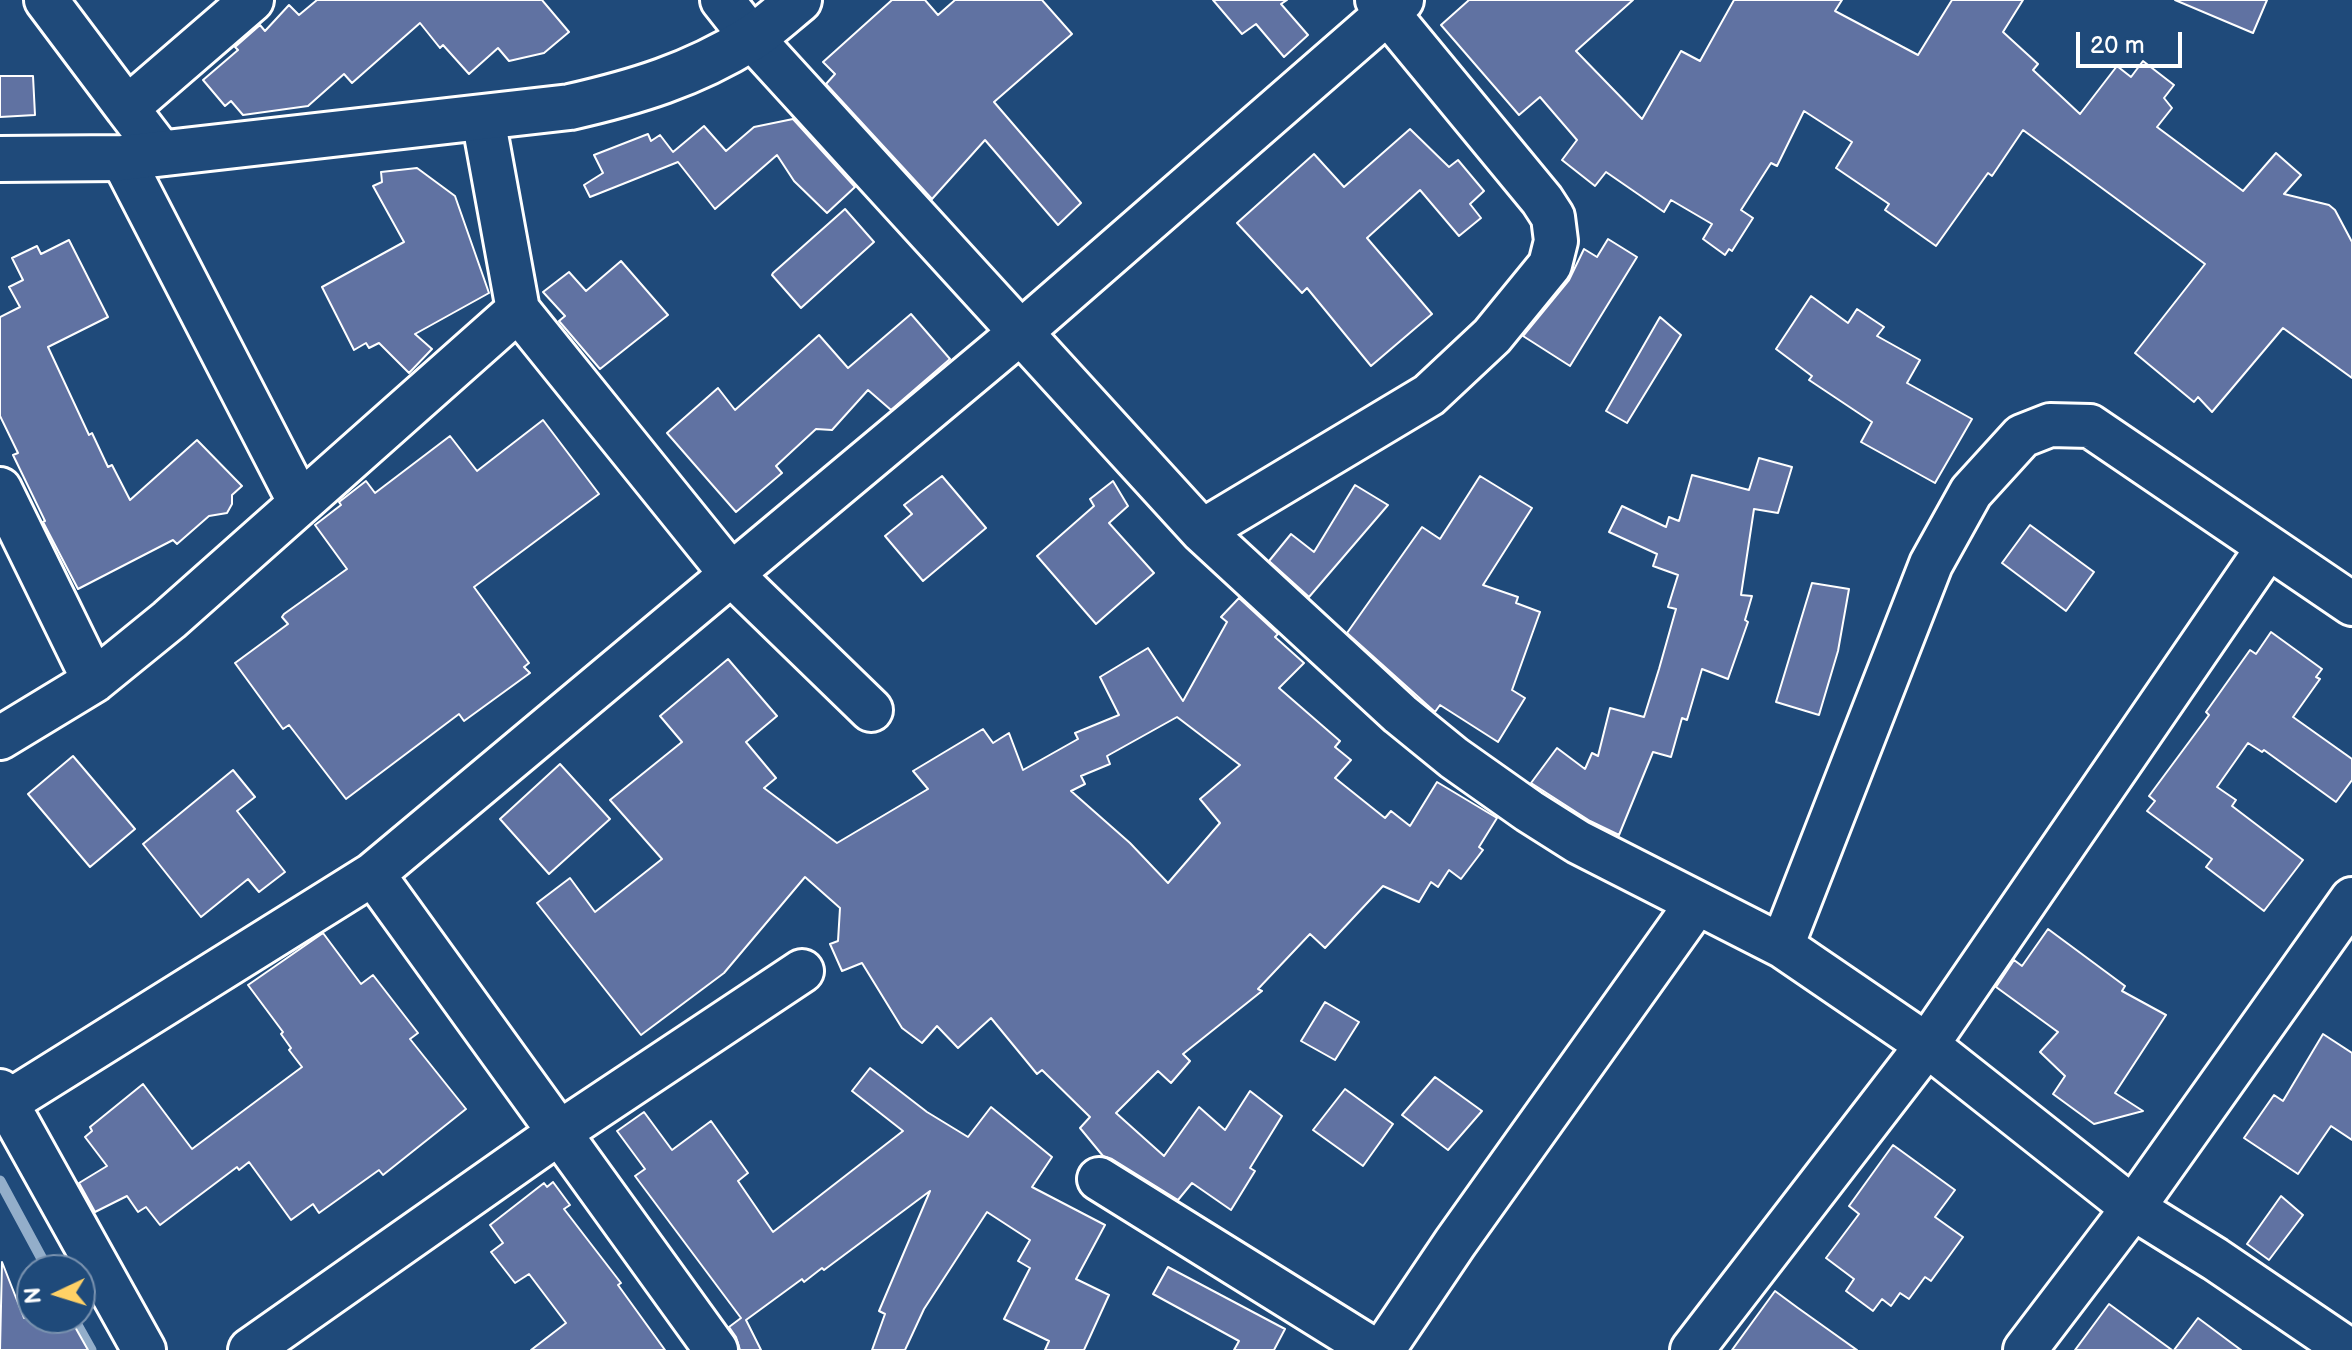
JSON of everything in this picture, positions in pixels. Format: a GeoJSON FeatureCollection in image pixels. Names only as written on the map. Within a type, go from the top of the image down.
{"type":"FeatureCollection","features":[{"type":"Feature","properties":{"kind":"main road"},"geometry":{"type":"LineString","coordinates":[[0,159],[142,156],[570,107],[633,93],[690,72],[752,38],[799,0]]}},
{"type":"Feature","properties":{"kind":"street"},"geometry":{"type":"LineString","coordinates":[[46,0],[127,108],[142,156],[300,503]]}},
{"type":"Feature","properties":{"kind":"street"},"geometry":{"type":"LineString","coordinates":[[127,108],[252,0]]}},
{"type":"Feature","properties":{"kind":"street"},"geometry":{"type":"LineString","coordinates":[[722,0],[752,38],[1202,531],[1400,714],[1454,758],[1578,842],[1782,946],[1927,1045],[2133,1208],[2345,1344]]}},
{"type":"Feature","properties":{"kind":"street"},"geometry":{"type":"LineString","coordinates":[[144,1350],[3,1101],[373,874],[1021,332],[1389,4],[1553,217],[1556,241],[1550,265],[1492,336],[1429,395],[1202,531]]}},
{"type":"Feature","properties":{"kind":"street"},"geometry":{"type":"LineString","coordinates":[[483,118],[518,310],[731,574],[871,710]]}},
{"type":"Feature","properties":{"kind":"street"},"geometry":{"type":"LineString","coordinates":[[0,738],[94,681],[169,620],[518,310]]}},
{"type":"Feature","properties":{"kind":"street"},"geometry":{"type":"LineString","coordinates":[[1782,946],[1931,564],[1971,492],[2022,436],[2050,425],[2090,426],[2352,604]]}},
{"type":"Feature","properties":{"kind":"street"},"geometry":{"type":"LineString","coordinates":[[0,489],[94,681]]}},
{"type":"Feature","properties":{"kind":"street"},"geometry":{"type":"LineString","coordinates":[[1692,1350],[1927,1045],[2268,547]]}},
{"type":"Feature","properties":{"kind":"street"},"geometry":{"type":"LineString","coordinates":[[373,874],[716,1350]]}},
{"type":"Feature","properties":{"kind":"street"},"geometry":{"type":"LineString","coordinates":[[2025,1350],[2133,1208],[2352,899]]}},
{"type":"Feature","properties":{"kind":"street"},"geometry":{"type":"LineString","coordinates":[[1383,1350],[1455,1243],[1697,903]]}},
{"type":"Feature","properties":{"kind":"street"},"geometry":{"type":"LineString","coordinates":[[250,1350],[560,1132],[802,971]]}},
{"type":"Feature","properties":{"kind":"street"},"geometry":{"type":"LineString","coordinates":[[1099,1179],[1374,1350]]}},
{"type":"Feature","properties":{"kind":"building"},"geometry":{"type":"Polygon","coordinates":[[[317,0],[542,0],[569,32],[544,53],[509,61],[498,48],[469,74],[443,45],[440,48],[420,23],[352,83],[344,74],[308,106],[243,115],[231,101],[225,106],[203,80],[238,50],[235,47],[260,25],[265,31],[289,5],[299,15],[317,0]]]}},
{"type":"Feature","properties":{"kind":"building"},"geometry":{"type":"Polygon","coordinates":[[[892,0],[925,0],[938,15],[955,0],[1042,0],[1072,34],[994,102],[1081,203],[1058,225],[985,140],[932,199],[826,84],[835,74],[823,62],[892,0]]]}},
{"type":"Feature","properties":{"kind":"building"},"geometry":{"type":"Polygon","coordinates":[[[1213,0],[1287,0],[1281,4],[1308,35],[1284,57],[1256,24],[1242,34],[1213,0]]]}},
{"type":"Feature","properties":{"kind":"building"},"geometry":{"type":"Polygon","coordinates":[[[1469,0],[1633,0],[1576,51],[1642,119],[1681,51],[1700,61],[1734,0],[1842,0],[1835,11],[1918,55],[1952,0],[2023,0],[2003,32],[2038,64],[2033,70],[2080,114],[2117,66],[2131,77],[2143,61],[2174,85],[2164,98],[2172,108],[2157,127],[2243,191],[2276,153],[2301,175],[2284,194],[2329,205],[2335,210],[2352,242],[2352,378],[2283,328],[2212,412],[2198,397],[2194,402],[2135,353],[2205,264],[2023,130],[1992,176],[1988,173],[1936,246],[1885,210],[1889,204],[1836,168],[1852,142],[1804,111],[1777,166],[1771,163],[1741,210],[1753,218],[1732,251],[1729,249],[1725,255],[1703,239],[1712,224],[1671,200],[1664,212],[1606,172],[1595,186],[1562,160],[1577,140],[1540,97],[1519,115],[1441,25],[1469,0]]]}},
{"type":"Feature","properties":{"kind":"building"},"geometry":{"type":"Polygon","coordinates":[[[2175,0],[2267,0],[2253,33],[2175,0]]]}},
{"type":"Feature","properties":{"kind":"building"},"geometry":{"type":"Polygon","coordinates":[[[0,76],[33,76],[35,115],[0,117],[0,76]]]}},
{"type":"Feature","properties":{"kind":"building"},"geometry":{"type":"Polygon","coordinates":[[[793,119],[855,187],[827,213],[794,181],[777,155],[715,209],[678,162],[590,197],[584,185],[603,173],[594,155],[648,134],[651,141],[660,135],[673,152],[704,126],[726,151],[754,127],[793,119]]]}},
{"type":"Feature","properties":{"kind":"building"},"geometry":{"type":"Polygon","coordinates":[[[1410,129],[1449,167],[1458,160],[1484,191],[1470,204],[1481,218],[1459,236],[1420,190],[1367,238],[1432,314],[1371,366],[1307,288],[1302,293],[1237,223],[1314,154],[1344,187],[1410,129]]]}},
{"type":"Feature","properties":{"kind":"building"},"geometry":{"type":"Polygon","coordinates":[[[417,168],[455,196],[489,293],[415,334],[432,349],[409,373],[379,343],[369,348],[366,343],[354,350],[322,287],[404,242],[373,186],[382,182],[381,172],[417,168]]]}},
{"type":"Feature","properties":{"kind":"building"},"geometry":{"type":"Polygon","coordinates":[[[845,209],[874,242],[801,308],[772,275],[845,209]]]}},
{"type":"Feature","properties":{"kind":"building"},"geometry":{"type":"Polygon","coordinates":[[[1608,239],[1637,257],[1570,366],[1523,336],[1569,280],[1584,249],[1597,257],[1608,239]]]}},
{"type":"Feature","properties":{"kind":"building"},"geometry":{"type":"Polygon","coordinates":[[[69,240],[108,317],[48,347],[89,435],[92,433],[108,467],[112,465],[130,500],[197,440],[242,486],[232,495],[232,504],[227,513],[209,516],[177,544],[173,540],[78,589],[43,522],[13,455],[18,453],[0,416],[0,317],[20,307],[9,287],[23,280],[12,258],[37,246],[41,254],[69,240]]]}},
{"type":"Feature","properties":{"kind":"building"},"geometry":{"type":"Polygon","coordinates":[[[621,261],[668,315],[600,369],[559,321],[565,316],[543,292],[569,272],[586,291],[621,261]]]}},
{"type":"Feature","properties":{"kind":"building"},"geometry":{"type":"Polygon","coordinates":[[[1811,296],[1848,323],[1857,309],[1884,327],[1877,336],[1920,360],[1907,383],[1972,419],[1935,483],[1861,442],[1872,422],[1809,380],[1812,376],[1776,349],[1811,296]]]}},
{"type":"Feature","properties":{"kind":"building"},"geometry":{"type":"Polygon","coordinates":[[[911,314],[950,359],[891,410],[868,390],[832,430],[816,429],[776,466],[782,473],[736,512],[667,433],[718,388],[735,410],[819,335],[848,368],[911,314]]]}},
{"type":"Feature","properties":{"kind":"building"},"geometry":{"type":"Polygon","coordinates":[[[1660,317],[1681,335],[1627,423],[1606,411],[1660,317]]]}},
{"type":"Feature","properties":{"kind":"building"},"geometry":{"type":"Polygon","coordinates":[[[543,420],[599,494],[474,587],[529,663],[524,667],[530,673],[464,721],[459,714],[346,799],[289,725],[283,729],[235,663],[288,624],[282,617],[284,614],[347,569],[315,525],[341,505],[339,502],[366,481],[375,493],[450,436],[477,471],[543,420]]]}},
{"type":"Feature","properties":{"kind":"building"},"geometry":{"type":"Polygon","coordinates":[[[1759,458],[1792,467],[1778,513],[1754,509],[1741,595],[1752,596],[1745,620],[1748,622],[1728,679],[1702,669],[1687,720],[1682,718],[1671,757],[1653,752],[1619,835],[1590,821],[1531,783],[1557,748],[1585,769],[1592,753],[1598,756],[1610,708],[1644,717],[1659,669],[1676,609],[1668,607],[1678,575],[1653,566],[1657,554],[1609,532],[1622,506],[1666,527],[1669,517],[1679,521],[1692,475],[1749,490],[1759,458]]]}},
{"type":"Feature","properties":{"kind":"building"},"geometry":{"type":"Polygon","coordinates":[[[942,476],[986,528],[923,581],[885,536],[912,514],[904,505],[942,476]]]}},
{"type":"Feature","properties":{"kind":"building"},"geometry":{"type":"Polygon","coordinates":[[[1480,476],[1532,508],[1483,585],[1518,597],[1516,603],[1540,612],[1512,690],[1525,698],[1498,742],[1440,705],[1435,712],[1347,633],[1422,527],[1440,539],[1480,476]]]}},
{"type":"Feature","properties":{"kind":"building"},"geometry":{"type":"Polygon","coordinates":[[[1113,481],[1128,506],[1109,523],[1154,573],[1096,624],[1037,556],[1094,506],[1090,499],[1113,481]]]}},
{"type":"Feature","properties":{"kind":"building"},"geometry":{"type":"Polygon","coordinates":[[[1355,485],[1388,505],[1309,597],[1269,561],[1291,534],[1314,552],[1355,485]]]}},
{"type":"Feature","properties":{"kind":"building"},"geometry":{"type":"Polygon","coordinates":[[[2030,525],[2094,572],[2066,611],[2002,563],[2030,525]]]}},
{"type":"Feature","properties":{"kind":"building"},"geometry":{"type":"Polygon","coordinates":[[[1812,583],[1849,589],[1838,651],[1819,715],[1776,702],[1812,583]]]}},
{"type":"Feature","properties":{"kind":"building"},"geometry":{"type":"Polygon","coordinates":[[[1239,598],[1304,663],[1279,688],[1340,741],[1335,747],[1351,760],[1335,778],[1385,818],[1391,811],[1410,826],[1437,782],[1497,818],[1479,847],[1483,850],[1461,879],[1449,870],[1438,887],[1431,882],[1419,902],[1383,886],[1325,948],[1310,934],[1258,989],[1262,991],[1183,1054],[1190,1061],[1171,1083],[1158,1071],[1116,1113],[1164,1156],[1199,1107],[1225,1130],[1250,1091],[1282,1116],[1250,1168],[1255,1171],[1231,1210],[1192,1183],[1178,1200],[1103,1156],[1080,1128],[1090,1117],[1042,1070],[1037,1074],[991,1018],[958,1048],[937,1026],[922,1043],[902,1028],[862,963],[842,971],[830,944],[838,941],[840,908],[805,877],[724,973],[641,1035],[537,903],[570,878],[595,912],[662,859],[610,800],[682,742],[660,716],[728,659],[777,716],[746,742],[776,778],[764,788],[837,843],[928,789],[913,771],[983,729],[993,743],[1009,733],[1023,770],[1078,739],[1075,733],[1119,715],[1100,677],[1148,648],[1183,701],[1227,622],[1221,617],[1239,598]],[[1177,717],[1107,756],[1110,764],[1081,776],[1085,784],[1071,791],[1130,843],[1168,883],[1220,823],[1200,799],[1240,765],[1177,717]]]}},
{"type":"Feature","properties":{"kind":"building"},"geometry":{"type":"Polygon","coordinates":[[[2271,632],[2322,669],[2316,677],[2320,679],[2293,717],[2352,759],[2352,780],[2336,802],[2264,750],[2262,752],[2248,743],[2217,787],[2236,800],[2232,806],[2303,860],[2264,911],[2206,867],[2212,859],[2147,811],[2155,801],[2149,796],[2209,715],[2206,712],[2250,650],[2256,654],[2271,632]]]}},
{"type":"Feature","properties":{"kind":"building"},"geometry":{"type":"Polygon","coordinates":[[[73,756],[135,829],[90,867],[28,794],[73,756]]]}},
{"type":"Feature","properties":{"kind":"building"},"geometry":{"type":"Polygon","coordinates":[[[560,764],[610,819],[549,874],[500,819],[560,764]]]}},
{"type":"Feature","properties":{"kind":"building"},"geometry":{"type":"Polygon","coordinates":[[[233,770],[255,797],[237,811],[285,872],[259,892],[248,879],[201,917],[143,844],[233,770]]]}},
{"type":"Feature","properties":{"kind":"building"},"geometry":{"type":"Polygon","coordinates":[[[2048,929],[2125,986],[2122,991],[2166,1015],[2115,1093],[2143,1111],[2094,1124],[2053,1094],[2065,1076],[2040,1052],[2058,1032],[1996,987],[2014,960],[2022,966],[2048,929]]]}},
{"type":"Feature","properties":{"kind":"building"},"geometry":{"type":"Polygon","coordinates":[[[323,933],[361,984],[373,975],[418,1033],[410,1039],[466,1109],[383,1175],[379,1170],[319,1213],[313,1204],[291,1220],[249,1162],[239,1170],[237,1167],[160,1225],[146,1207],[138,1212],[127,1196],[95,1212],[79,1183],[107,1166],[85,1137],[92,1131],[90,1127],[143,1084],[192,1149],[302,1067],[289,1050],[291,1048],[281,1034],[283,1032],[248,985],[323,933]]]}},
{"type":"Feature","properties":{"kind":"building"},"geometry":{"type":"Polygon","coordinates":[[[1325,1002],[1359,1022],[1335,1060],[1301,1041],[1325,1002]]]}},
{"type":"Feature","properties":{"kind":"building"},"geometry":{"type":"Polygon","coordinates":[[[2323,1034],[2352,1053],[2352,1140],[2331,1126],[2298,1174],[2244,1138],[2274,1095],[2283,1101],[2323,1034]]]}},
{"type":"Feature","properties":{"kind":"building"},"geometry":{"type":"Polygon","coordinates":[[[870,1068],[927,1112],[968,1137],[991,1107],[1052,1157],[1032,1187],[1105,1225],[1076,1279],[1109,1295],[1084,1350],[1045,1350],[1049,1341],[1004,1319],[1030,1268],[1018,1261],[1030,1240],[987,1212],[924,1309],[905,1350],[872,1350],[885,1314],[879,1311],[930,1191],[824,1270],[822,1268],[804,1282],[802,1279],[746,1320],[761,1350],[740,1350],[729,1327],[741,1318],[635,1176],[645,1169],[617,1131],[644,1112],[672,1150],[711,1121],[748,1173],[738,1181],[773,1232],[903,1131],[852,1091],[870,1068]]]}},
{"type":"Feature","properties":{"kind":"building"},"geometry":{"type":"Polygon","coordinates":[[[1435,1077],[1482,1111],[1448,1150],[1402,1115],[1435,1077]]]}},
{"type":"Feature","properties":{"kind":"building"},"geometry":{"type":"Polygon","coordinates":[[[1345,1089],[1393,1124],[1363,1166],[1313,1130],[1345,1089]]]}},
{"type":"Feature","properties":{"kind":"building"},"geometry":{"type":"Polygon","coordinates":[[[1893,1145],[1955,1190],[1935,1217],[1963,1237],[1931,1281],[1925,1277],[1909,1299],[1900,1293],[1891,1306],[1882,1299],[1873,1311],[1846,1291],[1854,1279],[1826,1258],[1859,1214],[1849,1206],[1893,1145]]]}},
{"type":"Feature","properties":{"kind":"building"},"geometry":{"type":"Polygon","coordinates":[[[553,1182],[570,1205],[564,1209],[621,1283],[618,1285],[665,1350],[531,1350],[566,1323],[529,1274],[515,1283],[491,1252],[503,1243],[490,1225],[544,1183],[547,1187],[553,1182]]]}},
{"type":"Feature","properties":{"kind":"building"},"geometry":{"type":"Polygon","coordinates":[[[2281,1196],[2303,1215],[2269,1260],[2247,1244],[2281,1196]]]}},
{"type":"Feature","properties":{"kind":"building"},"geometry":{"type":"Polygon","coordinates":[[[2,1262],[16,1298],[16,1334],[79,1334],[88,1350],[0,1350],[2,1262]]]}},
{"type":"Feature","properties":{"kind":"building"},"geometry":{"type":"Polygon","coordinates":[[[1168,1267],[1285,1329],[1274,1350],[1234,1350],[1239,1341],[1153,1294],[1168,1267]]]}},
{"type":"Feature","properties":{"kind":"building"},"geometry":{"type":"Polygon","coordinates":[[[1775,1291],[1798,1308],[1857,1350],[1732,1350],[1775,1291]]]}},
{"type":"Feature","properties":{"kind":"building"},"geometry":{"type":"Polygon","coordinates":[[[2109,1304],[2172,1350],[2075,1350],[2109,1304]]]}},
{"type":"Feature","properties":{"kind":"building"},"geometry":{"type":"Polygon","coordinates":[[[2198,1318],[2241,1350],[2174,1350],[2198,1318]]]}},
{"type":"Feature","properties":{"kind":"waterway"},"geometry":{"type":"LineString","coordinates":[[0,1181],[39,1254]]}},
{"type":"Feature","properties":{"kind":"waterway"},"geometry":{"type":"LineString","coordinates":[[82,1334],[91,1350]]}}]}
